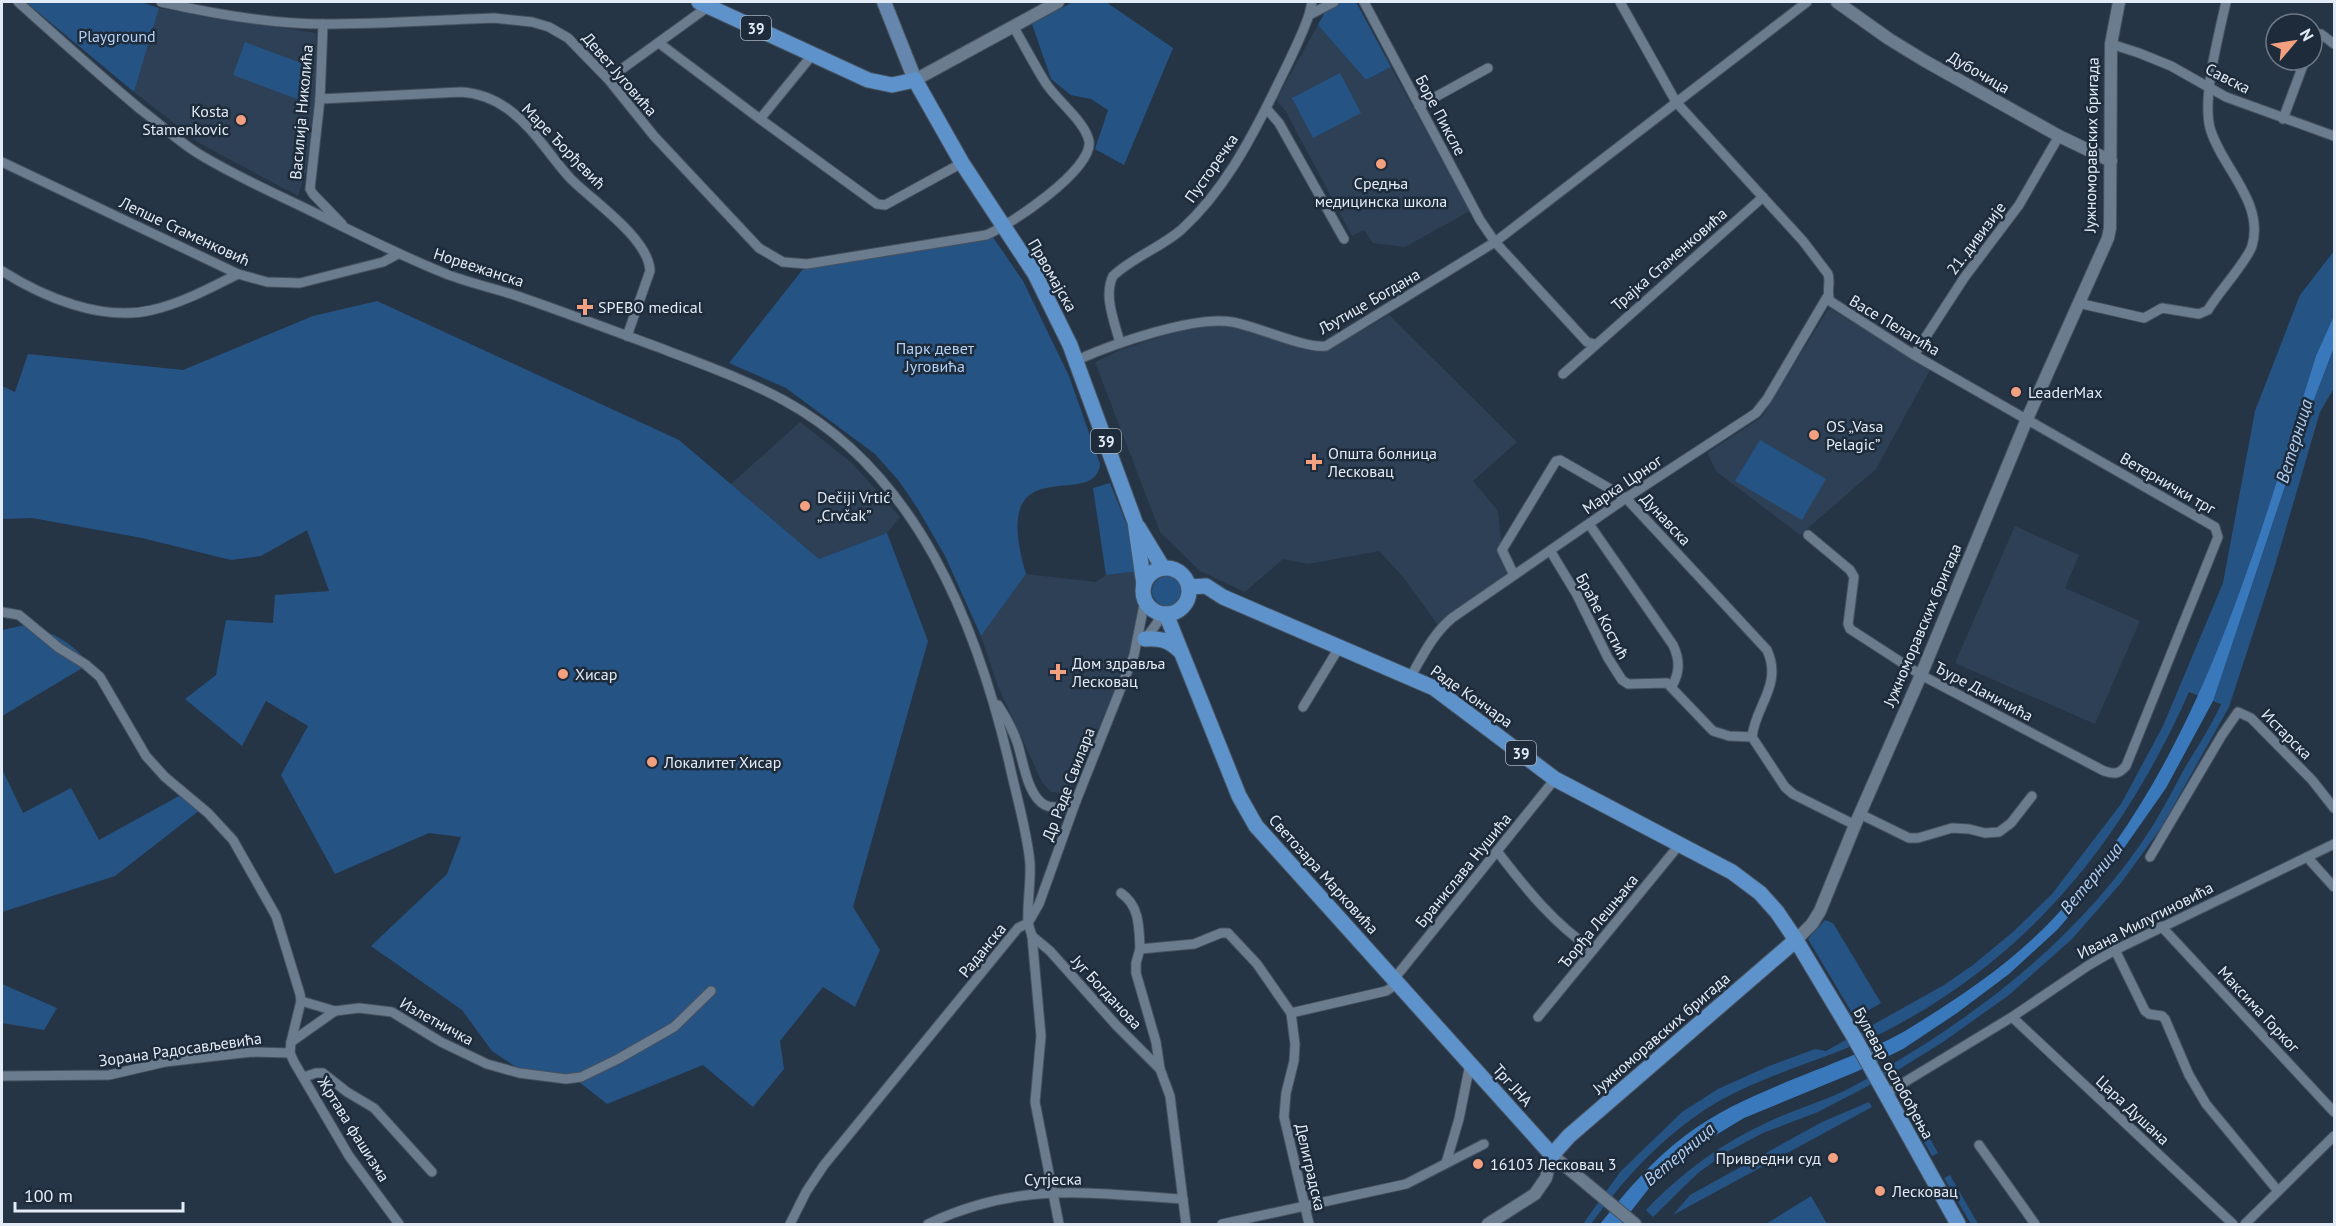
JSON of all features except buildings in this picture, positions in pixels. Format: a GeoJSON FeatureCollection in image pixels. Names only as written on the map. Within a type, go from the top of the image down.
{"type":"FeatureCollection","features":[{"type":"Feature","properties":{"kind":"main road","name":"Првомајска"},"geometry":{"type":"LineString","coordinates":[[884,2],[915,80],[962,163],[1035,274],[1077,360],[1135,522],[1144,592]]}},
{"type":"Feature","properties":{"kind":"main road","name":"39"},"geometry":{"type":"LineString","coordinates":[[704,4],[878,82],[902,84],[915,80]]}},
{"type":"Feature","properties":{"kind":"main road"},"geometry":{"type":"LineString","coordinates":[[1135,522],[1163,568]]}},
{"type":"Feature","properties":{"kind":"main road"},"geometry":{"type":"LineString","coordinates":[[1163,568],[1178,572],[1189,586],[1184,606],[1173,613],[1163,614],[1154,611],[1144,592],[1151,574],[1163,568]]}},
{"type":"Feature","properties":{"kind":"main road","name":"Раде Кончара"},"geometry":{"type":"LineString","coordinates":[[1189,586],[1206,586],[1223,597],[1434,687],[1555,779],[1732,872],[1760,893],[1777,912],[1796,940]]}},
{"type":"Feature","properties":{"kind":"main road","name":"Светозара Марковића"},"geometry":{"type":"LineString","coordinates":[[1163,614],[1184,654],[1239,796],[1256,826],[1470,1064]]}},
{"type":"Feature","properties":{"kind":"main road"},"geometry":{"type":"LineString","coordinates":[[1146,639],[1160,638],[1171,642],[1184,654]]}},
{"type":"Feature","properties":{"kind":"main road","name":"Булевар ослобођења"},"geometry":{"type":"LineString","coordinates":[[1796,940],[1854,1037],[1958,1224]]}},
{"type":"Feature","properties":{"kind":"main road","name":"Јужноморавских бригада"},"geometry":{"type":"LineString","coordinates":[[1552,1155],[1585,1122],[1796,940]]}},
{"type":"Feature","properties":{"kind":"main road","name":"Трг ЈНА"},"geometry":{"type":"LineString","coordinates":[[1470,1064],[1552,1155]]}},
{"type":"Feature","properties":{"kind":"street","name":"Норвежанска"},"geometry":{"type":"LineString","coordinates":[[18,2],[109,83],[198,153],[243,178],[444,274],[519,297],[711,367],[784,401],[832,431],[879,475],[929,547]]}},
{"type":"Feature","properties":{"kind":"street","name":"Девет Југовића"},"geometry":{"type":"LineString","coordinates":[[160,2],[239,17],[323,24],[494,18],[532,22],[549,27],[568,38],[608,79],[654,136],[759,248],[783,262],[807,264],[980,236],[1003,228],[1042,200],[1077,168],[1089,151],[1089,141],[1084,131],[1046,84],[1013,26]]}},
{"type":"Feature","properties":{"kind":"street"},"geometry":{"type":"LineString","coordinates":[[915,80],[1058,2]]}},
{"type":"Feature","properties":{"kind":"street","name":"Пусторечка"},"geometry":{"type":"LineString","coordinates":[[1120,343],[1109,290],[1113,276],[1175,234],[1208,203],[1236,162],[1266,108],[1302,36],[1312,2]]}},
{"type":"Feature","properties":{"kind":"street"},"geometry":{"type":"LineString","coordinates":[[1309,15],[1334,2]]}},
{"type":"Feature","properties":{"kind":"street","name":"Боре Пиксле"},"geometry":{"type":"LineString","coordinates":[[1364,2],[1480,220],[1495,242]]}},
{"type":"Feature","properties":{"kind":"street","name":"Васе Пелагића"},"geometry":{"type":"LineString","coordinates":[[1620,2],[1676,102],[1803,241],[1828,274],[1830,280],[1827,297],[1836,306],[1914,355],[2026,419]]}},
{"type":"Feature","properties":{"kind":"street","name":"Љутице Богдана"},"geometry":{"type":"LineString","coordinates":[[1077,360],[1120,343],[1189,324],[1216,321],[1246,325],[1312,346],[1326,346],[1495,242],[1807,2]]}},
{"type":"Feature","properties":{"kind":"street","name":"Дубочица"},"geometry":{"type":"LineString","coordinates":[[1837,2],[1888,39],[2059,136],[2111,161]]}},
{"type":"Feature","properties":{"kind":"street","name":"Јужноморавских бригада"},"geometry":{"type":"LineString","coordinates":[[1796,940],[1820,911],[1922,675],[2026,419],[2109,238],[2110,44],[2119,2]]}},
{"type":"Feature","properties":{"kind":"street"},"geometry":{"type":"LineString","coordinates":[[2078,303],[2144,318],[2162,308],[2199,314],[2208,310],[2251,248],[2253,229],[2248,203],[2210,128],[2208,108],[2210,88],[2226,2]]}},
{"type":"Feature","properties":{"kind":"street"},"geometry":{"type":"LineString","coordinates":[[608,79],[659,44],[704,4]]}},
{"type":"Feature","properties":{"kind":"street","name":"Василија Николића"},"geometry":{"type":"LineString","coordinates":[[323,24],[320,99],[310,189],[343,227]]}},
{"type":"Feature","properties":{"kind":"street"},"geometry":{"type":"LineString","coordinates":[[659,44],[877,204],[885,205],[962,163]]}},
{"type":"Feature","properties":{"kind":"street","name":"Савска"},"geometry":{"type":"LineString","coordinates":[[2110,44],[2171,66],[2226,97],[2334,136]]}},
{"type":"Feature","properties":{"kind":"street"},"geometry":{"type":"LineString","coordinates":[[760,119],[813,54]]}},
{"type":"Feature","properties":{"kind":"street"},"geometry":{"type":"LineString","coordinates":[[1419,106],[1488,68]]}},
{"type":"Feature","properties":{"kind":"street"},"geometry":{"type":"LineString","coordinates":[[2283,119],[2301,72]]}},
{"type":"Feature","properties":{"kind":"street","name":"Маре Ђорђевић"},"geometry":{"type":"LineString","coordinates":[[320,99],[477,93],[506,108],[522,120],[573,180],[627,230],[650,265],[650,271],[627,336]]}},
{"type":"Feature","properties":{"kind":"street"},"geometry":{"type":"LineString","coordinates":[[1266,108],[1280,123],[1344,239]]}},
{"type":"Feature","properties":{"kind":"street","name":"21. дивизије"},"geometry":{"type":"LineString","coordinates":[[1914,355],[1964,278],[2019,205],[2059,136]]}},
{"type":"Feature","properties":{"kind":"street","name":"Лепше Стаменковић"},"geometry":{"type":"LineString","coordinates":[[2,162],[238,274],[267,282],[300,283],[383,262],[398,254]]}},
{"type":"Feature","properties":{"kind":"street","name":"Трајка Стаменковића"},"geometry":{"type":"LineString","coordinates":[[1563,374],[1763,198]]}},
{"type":"Feature","properties":{"kind":"street"},"geometry":{"type":"LineString","coordinates":[[1495,242],[1587,342],[1595,344]]}},
{"type":"Feature","properties":{"kind":"street"},"geometry":{"type":"LineString","coordinates":[[2,271],[50,296],[86,307],[125,312],[150,310],[175,303],[238,274]]}},
{"type":"Feature","properties":{"kind":"street","name":"Марка Црног"},"geometry":{"type":"LineString","coordinates":[[1411,676],[1440,628],[1626,498],[1756,413],[1767,399],[1827,297]]}},
{"type":"Feature","properties":{"kind":"street","name":"Ветернички трг"},"geometry":{"type":"LineString","coordinates":[[2026,419],[2214,527],[2218,537],[2213,553],[2160,678]]}},
{"type":"Feature","properties":{"kind":"street","name":"Дунавска"},"geometry":{"type":"LineString","coordinates":[[1514,575],[1502,550],[1556,461],[1560,460],[1581,471],[1626,498],[1767,650],[1771,660],[1772,678],[1765,703],[1753,728],[1752,737]]}},
{"type":"Feature","properties":{"kind":"street"},"geometry":{"type":"LineString","coordinates":[[1589,524],[1673,645],[1679,663],[1678,675],[1672,686],[1713,731],[1729,736],[1752,737],[1785,787],[1793,794],[1909,838],[1918,838],[1952,828],[1993,834],[2011,823],[2032,796]]}},
{"type":"Feature","properties":{"kind":"street","name":"Ђуре Даничића"},"geometry":{"type":"LineString","coordinates":[[1808,535],[1850,570],[1854,577],[1848,624],[1850,629],[1922,675],[2104,771],[2114,774],[2121,772],[2126,766],[2160,678]]}},
{"type":"Feature","properties":{"kind":"street","name":"Раданска"},"geometry":{"type":"LineString","coordinates":[[790,1224],[806,1192],[824,1165],[1018,928],[1028,922],[1030,865],[1021,813],[994,700],[957,602],[929,547]]}},
{"type":"Feature","properties":{"kind":"street","name":"Браће Костић"},"geometry":{"type":"LineString","coordinates":[[1551,552],[1622,680],[1628,684],[1658,682],[1672,686]]}},
{"type":"Feature","properties":{"kind":"street"},"geometry":{"type":"LineString","coordinates":[[1134,655],[1144,592]]}},
{"type":"Feature","properties":{"kind":"street"},"geometry":{"type":"LineString","coordinates":[[2,612],[19,615],[58,648],[85,664],[100,677],[146,756],[165,777],[208,813],[233,840],[276,916],[301,1001],[290,1048]]}},
{"type":"Feature","properties":{"kind":"street"},"geometry":{"type":"LineString","coordinates":[[1134,655],[1163,614]]}},
{"type":"Feature","properties":{"kind":"street"},"geometry":{"type":"LineString","coordinates":[[1303,707],[1340,646]]}},
{"type":"Feature","properties":{"kind":"street","name":"Др Раде Свилара"},"geometry":{"type":"LineString","coordinates":[[1028,922],[1039,904],[1076,801],[1134,655]]}},
{"type":"Feature","properties":{"kind":"street"},"geometry":{"type":"LineString","coordinates":[[994,700],[1007,718],[1028,779],[1039,800],[1052,807],[1060,807],[1076,801]]}},
{"type":"Feature","properties":{"kind":"street","name":"Истарска"},"geometry":{"type":"LineString","coordinates":[[2150,857],[2238,712],[2251,718],[2312,780],[2334,808]]}},
{"type":"Feature","properties":{"kind":"street","name":"Бранислава Нушића"},"geometry":{"type":"LineString","coordinates":[[1397,981],[1555,779]]}},
{"type":"Feature","properties":{"kind":"street","name":"Ђорђа Лешњака"},"geometry":{"type":"LineString","coordinates":[[1538,1017],[1680,844]]}},
{"type":"Feature","properties":{"kind":"street","name":"Ивана Милутиновића"},"geometry":{"type":"LineString","coordinates":[[1882,1088],[2012,1017],[2115,950],[2334,844]]}},
{"type":"Feature","properties":{"kind":"street"},"geometry":{"type":"LineString","coordinates":[[1497,851],[1533,898],[1569,934],[1593,950]]}},
{"type":"Feature","properties":{"kind":"street"},"geometry":{"type":"LineString","coordinates":[[2307,857],[2334,887]]}},
{"type":"Feature","properties":{"kind":"street"},"geometry":{"type":"LineString","coordinates":[[1121,893],[1134,905],[1140,949]]}},
{"type":"Feature","properties":{"kind":"street"},"geometry":{"type":"LineString","coordinates":[[1028,922],[1032,936],[1041,1036],[1035,1102],[1059,1224]]}},
{"type":"Feature","properties":{"kind":"street","name":"Максима Горког"},"geometry":{"type":"LineString","coordinates":[[2161,926],[2334,1112]]}},
{"type":"Feature","properties":{"kind":"street","name":"Делиградска"},"geometry":{"type":"LineString","coordinates":[[1140,949],[1194,944],[1221,933],[1227,933],[1257,964],[1291,1013],[1295,1044],[1294,1061],[1286,1093],[1284,1117],[1309,1224]]}},
{"type":"Feature","properties":{"kind":"street","name":"Југ Богданова"},"geometry":{"type":"LineString","coordinates":[[1032,936],[1050,951],[1116,1025],[1160,1069]]}},
{"type":"Feature","properties":{"kind":"street","name":"Југ Богданова"},"geometry":{"type":"LineString","coordinates":[[1140,949],[1136,973],[1156,1042],[1160,1069],[1170,1096],[1186,1224]]}},
{"type":"Feature","properties":{"kind":"street"},"geometry":{"type":"LineString","coordinates":[[2115,950],[2145,1011],[2162,1016],[2164,1019],[2189,1076],[2205,1104],[2278,1191]]}},
{"type":"Feature","properties":{"kind":"street"},"geometry":{"type":"LineString","coordinates":[[1291,1013],[1386,991],[1397,981]]}},
{"type":"Feature","properties":{"kind":"street","name":"Излетничка"},"geometry":{"type":"LineString","coordinates":[[301,1001],[335,1011],[359,1008],[392,1012],[441,1042],[487,1064],[519,1074],[566,1079],[581,1077],[674,1027],[711,991]]}},
{"type":"Feature","properties":{"kind":"street"},"geometry":{"type":"LineString","coordinates":[[290,1048],[335,1011]]}},
{"type":"Feature","properties":{"kind":"street","name":"Цара Душана"},"geometry":{"type":"LineString","coordinates":[[2012,1017],[2233,1224]]}},
{"type":"Feature","properties":{"kind":"street","name":"Зорана Радосављевића"},"geometry":{"type":"LineString","coordinates":[[2,1076],[109,1075],[165,1062],[290,1048]]}},
{"type":"Feature","properties":{"kind":"street","name":"Жртава фашизма"},"geometry":{"type":"LineString","coordinates":[[290,1048],[349,1156],[399,1224]]}},
{"type":"Feature","properties":{"kind":"street","name":"Трг ЈНА"},"geometry":{"type":"LineString","coordinates":[[1446,1163],[1459,1119],[1470,1064]]}},
{"type":"Feature","properties":{"kind":"street","name":"Жртава фашизма"},"geometry":{"type":"LineString","coordinates":[[304,1077],[323,1073],[347,1092],[374,1108],[432,1172]]}},
{"type":"Feature","properties":{"kind":"street"},"geometry":{"type":"LineString","coordinates":[[2245,1224],[2334,1136]]}},
{"type":"Feature","properties":{"kind":"street"},"geometry":{"type":"LineString","coordinates":[[1222,1224],[1406,1184],[1484,1144]]}},
{"type":"Feature","properties":{"kind":"street"},"geometry":{"type":"LineString","coordinates":[[1979,1145],[2035,1224]]}},
{"type":"Feature","properties":{"kind":"street"},"geometry":{"type":"LineString","coordinates":[[1488,1224],[1535,1194],[1546,1178],[1552,1155]]}},
{"type":"Feature","properties":{"kind":"street","name":"Трг ЈНА"},"geometry":{"type":"LineString","coordinates":[[1552,1155],[1635,1224]]}},
{"type":"Feature","properties":{"kind":"street","name":"Сутјеска"},"geometry":{"type":"LineString","coordinates":[[928,1224],[949,1214],[992,1200],[1053,1191],[1183,1198]]}},
{"type":"Feature","properties":{"kind":"shaded area","name":"Kosta Stamenkovic"},"geometry":{"type":"Polygon","coordinates":[[[159,8],[316,33],[316,96],[306,171],[298,196],[201,144],[134,92],[159,8]]]}},
{"type":"Feature","properties":{"kind":"shaded area"},"geometry":{"type":"Polygon","coordinates":[[[1318,25],[1366,80],[1391,67],[1470,211],[1405,247],[1373,243],[1364,230],[1352,236],[1285,110],[1276,100],[1318,25]]]}},
{"type":"Feature","properties":{"kind":"shaded area","name":"OS „Vasa Pelagic”"},"geometry":{"type":"Polygon","coordinates":[[[1829,308],[1930,370],[1876,469],[1800,535],[1717,472],[1707,453],[1762,417],[1829,308]]]}},
{"type":"Feature","properties":{"kind":"shaded area","name":"Општа болница Лесковац"},"geometry":{"type":"Polygon","coordinates":[[[1389,315],[1517,442],[1473,481],[1498,511],[1502,550],[1514,575],[1440,628],[1404,578],[1379,551],[1308,564],[1283,559],[1245,592],[1200,571],[1160,532],[1095,362],[1123,349],[1191,327],[1212,324],[1229,325],[1330,349],[1389,315]]]}},
{"type":"Feature","properties":{"kind":"shaded area"},"geometry":{"type":"Polygon","coordinates":[[[800,422],[852,463],[900,517],[887,533],[819,559],[731,484],[800,422]]]}},
{"type":"Feature","properties":{"kind":"shaded area"},"geometry":{"type":"Polygon","coordinates":[[[2015,526],[2079,555],[2065,588],[2140,621],[2095,724],[1955,663],[2015,526]]]}},
{"type":"Feature","properties":{"kind":"shaded area","name":"Дом здравља Лесковац"},"geometry":{"type":"Polygon","coordinates":[[[1140,571],[1144,603],[1130,655],[1074,785],[1062,793],[1051,792],[1042,782],[997,684],[981,636],[1026,574],[1096,582],[1106,575],[1140,571]]]}},
{"type":"Feature","properties":{"kind":"green space","name":"Playground"},"geometry":{"type":"Polygon","coordinates":[[[141,2],[159,8],[134,92],[27,3],[141,2]]]}},
{"type":"Feature","properties":{"kind":"green space"},"geometry":{"type":"Polygon","coordinates":[[[1073,2],[1106,2],[1173,48],[1124,165],[1095,149],[1108,110],[1091,99],[1071,95],[1051,79],[1032,24],[1073,2]]]}},
{"type":"Feature","properties":{"kind":"green space"},"geometry":{"type":"Polygon","coordinates":[[[1341,2],[1356,2],[1391,67],[1366,80],[1318,25],[1325,12],[1341,2]]]}},
{"type":"Feature","properties":{"kind":"green space"},"geometry":{"type":"Polygon","coordinates":[[[245,42],[309,66],[297,99],[233,75],[245,42]]]}},
{"type":"Feature","properties":{"kind":"green space"},"geometry":{"type":"Polygon","coordinates":[[[1340,73],[1361,113],[1313,138],[1292,98],[1340,73]]]}},
{"type":"Feature","properties":{"kind":"green space","name":"Парк девет Југовића"},"geometry":{"type":"Polygon","coordinates":[[[990,233],[1023,281],[1069,376],[1100,464],[1094,477],[1081,483],[1046,488],[1031,494],[1020,508],[1018,533],[1026,574],[981,636],[945,556],[918,509],[899,481],[875,454],[786,388],[729,363],[807,264],[990,233]]]}},
{"type":"Feature","properties":{"kind":"green space"},"geometry":{"type":"Polygon","coordinates":[[[2334,251],[2334,388],[2320,412],[2274,569],[2229,707],[2161,828],[2121,883],[2072,939],[2009,995],[1943,1042],[1893,1073],[1818,1112],[1763,1133],[1727,1152],[1698,1173],[1653,1217],[1646,1210],[1703,1159],[1752,1130],[1850,1088],[1894,1063],[1937,1036],[2018,976],[2091,907],[2123,868],[2152,827],[2221,704],[2189,692],[2135,796],[2103,843],[2068,888],[2029,929],[1987,966],[1940,1000],[1888,1030],[1761,1081],[1702,1112],[1683,1125],[1649,1155],[1591,1224],[1583,1224],[1620,1172],[1682,1112],[1718,1089],[1769,1066],[1815,1049],[1826,1051],[1944,985],[1973,965],[2014,931],[2052,894],[2121,804],[2163,726],[2223,583],[2255,411],[2300,295],[2334,251]]]}},
{"type":"Feature","properties":{"kind":"green space"},"geometry":{"type":"Polygon","coordinates":[[[377,301],[679,440],[819,559],[887,533],[928,641],[853,907],[880,950],[855,1007],[823,987],[780,1041],[784,1069],[753,1107],[703,1065],[607,1104],[569,1074],[519,1069],[492,1051],[462,1010],[371,946],[447,874],[461,837],[429,833],[335,874],[281,775],[308,726],[266,701],[242,746],[185,699],[216,675],[226,620],[273,623],[275,595],[329,591],[307,530],[261,556],[231,560],[142,538],[32,518],[2,519],[2,386],[15,392],[28,354],[183,370],[313,316],[377,301]]]}},
{"type":"Feature","properties":{"kind":"green space"},"geometry":{"type":"Polygon","coordinates":[[[1760,440],[1826,479],[1802,520],[1735,481],[1760,440]]]}},
{"type":"Feature","properties":{"kind":"green space"},"geometry":{"type":"Polygon","coordinates":[[[1110,483],[1129,530],[1140,571],[1106,575],[1093,488],[1110,483]]]}},
{"type":"Feature","properties":{"kind":"green space"},"geometry":{"type":"Polygon","coordinates":[[[1167,576],[1178,580],[1182,591],[1178,602],[1167,606],[1156,602],[1152,591],[1156,580],[1167,576]]]}},
{"type":"Feature","properties":{"kind":"green space"},"geometry":{"type":"Polygon","coordinates":[[[30,624],[69,644],[89,664],[2,716],[2,630],[30,624]]]}},
{"type":"Feature","properties":{"kind":"green space"},"geometry":{"type":"Polygon","coordinates":[[[3,771],[23,813],[71,788],[99,840],[179,796],[200,810],[115,876],[2,912],[3,771]]]}},
{"type":"Feature","properties":{"kind":"green space"},"geometry":{"type":"Polygon","coordinates":[[[1825,920],[1833,923],[1881,1003],[1855,1018],[1808,939],[1825,920]]]}},
{"type":"Feature","properties":{"kind":"green space"},"geometry":{"type":"Polygon","coordinates":[[[2,984],[57,1008],[44,1030],[2,1023],[2,984]]]}},
{"type":"Feature","properties":{"kind":"green space"},"geometry":{"type":"Polygon","coordinates":[[[1907,1098],[1938,1153],[1932,1156],[1901,1101],[1907,1098]]]}},
{"type":"Feature","properties":{"kind":"green space"},"geometry":{"type":"Polygon","coordinates":[[[1869,1102],[1872,1107],[1673,1215],[1690,1195],[1822,1122],[1869,1102]]]}},
{"type":"Feature","properties":{"kind":"green space"},"geometry":{"type":"Polygon","coordinates":[[[1950,1175],[1978,1224],[1971,1224],[1944,1178],[1950,1175]]]}},
{"type":"Feature","properties":{"kind":"green space"},"geometry":{"type":"Polygon","coordinates":[[[1811,1196],[1827,1224],[1766,1224],[1811,1196]]]}},
{"type":"Feature","properties":{"kind":"water","name":"Ветерница"},"geometry":{"type":"Polygon","coordinates":[[[2334,316],[2334,347],[2313,402],[2213,701],[2166,788],[2110,868],[2058,929],[2009,974],[1957,1013],[1903,1049],[1858,1071],[1744,1118],[1696,1147],[1650,1187],[1621,1224],[1600,1224],[1651,1166],[1704,1122],[1744,1100],[1892,1038],[1982,980],[2018,952],[2052,920],[2103,860],[2146,795],[2183,726],[2216,654],[2244,581],[2316,356],[2334,316]]]}},
{"type":"Feature","properties":{"kind":"place","name":"Kosta Stamenkovic"},"geometry":{"type":"Point","coordinates":[241,120]}},
{"type":"Feature","properties":{"kind":"place","name":"Средња медицинска школа"},"geometry":{"type":"Point","coordinates":[1381,164]}},
{"type":"Feature","properties":{"kind":"place","name":"SPEBO medical"},"geometry":{"type":"Point","coordinates":[585,307]}},
{"type":"Feature","properties":{"kind":"place","name":"LeaderMax"},"geometry":{"type":"Point","coordinates":[2016,392]}},
{"type":"Feature","properties":{"kind":"place","name":"OS „Vasa Pelagic”"},"geometry":{"type":"Point","coordinates":[1814,435]}},
{"type":"Feature","properties":{"kind":"place","name":"Општа болница Лесковац"},"geometry":{"type":"Point","coordinates":[1314,462]}},
{"type":"Feature","properties":{"kind":"place","name":"Dečiji Vrtić „Crvčak”"},"geometry":{"type":"Point","coordinates":[805,506]}},
{"type":"Feature","properties":{"kind":"place","name":"Дом здравља Лесковац"},"geometry":{"type":"Point","coordinates":[1058,672]}},
{"type":"Feature","properties":{"kind":"place","name":"Хисар"},"geometry":{"type":"Point","coordinates":[563,674]}},
{"type":"Feature","properties":{"kind":"place","name":"Локалитет Хисар"},"geometry":{"type":"Point","coordinates":[652,762]}},
{"type":"Feature","properties":{"kind":"place","name":"Привредни суд"},"geometry":{"type":"Point","coordinates":[1833,1158]}},
{"type":"Feature","properties":{"kind":"place","name":"16103 Лесковац 3"},"geometry":{"type":"Point","coordinates":[1478,1164]}},
{"type":"Feature","properties":{"kind":"place","name":"Лесковац"},"geometry":{"type":"Point","coordinates":[1880,1191]}}]}
